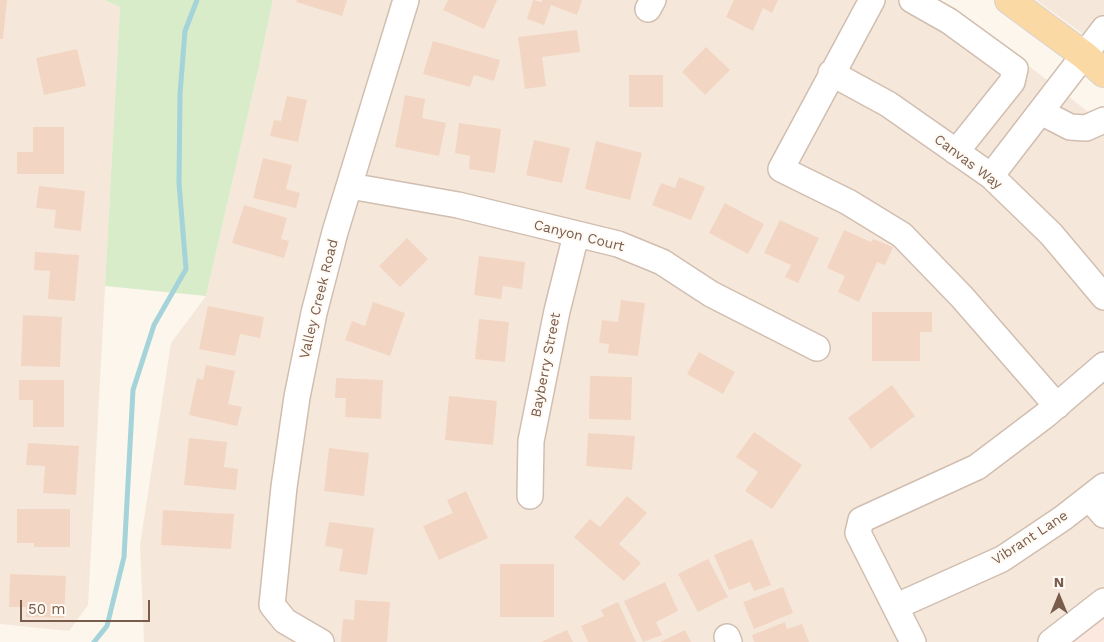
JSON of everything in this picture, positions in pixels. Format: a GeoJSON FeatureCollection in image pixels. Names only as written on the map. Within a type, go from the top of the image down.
{"type":"FeatureCollection","features":[{"type":"Feature","properties":{"kind":"main road"},"geometry":{"type":"LineString","coordinates":[[1009,0],[1094,64]]}},
{"type":"Feature","properties":{"kind":"street","name":"Valley Creek Road"},"geometry":{"type":"LineString","coordinates":[[320,642],[285,621],[272,605],[297,397],[314,313],[406,0]]}},
{"type":"Feature","properties":{"kind":"street"},"geometry":{"type":"LineString","coordinates":[[872,0],[781,169],[848,202],[902,235],[962,297],[1057,406]]}},
{"type":"Feature","properties":{"kind":"street"},"geometry":{"type":"LineString","coordinates":[[912,0],[949,22],[1015,69],[1012,82],[956,152]]}},
{"type":"Feature","properties":{"kind":"street"},"geometry":{"type":"LineString","coordinates":[[991,176],[1041,112],[1094,64],[1104,29]]}},
{"type":"Feature","properties":{"kind":"street","name":"Canvas Way"},"geometry":{"type":"LineString","coordinates":[[831,74],[888,104],[991,176],[1051,234],[1104,297]]}},
{"type":"Feature","properties":{"kind":"street"},"geometry":{"type":"LineString","coordinates":[[1041,112],[1070,127],[1086,128],[1104,120]]}},
{"type":"Feature","properties":{"kind":"street","name":"Canyon Court"},"geometry":{"type":"LineString","coordinates":[[350,186],[458,205],[618,244],[662,262],[711,294],[817,348]]}},
{"type":"Feature","properties":{"kind":"street","name":"Bayberry Street"},"geometry":{"type":"LineString","coordinates":[[530,496],[531,441],[557,311],[576,235]]}},
{"type":"Feature","properties":{"kind":"street"},"geometry":{"type":"LineString","coordinates":[[913,642],[897,606],[858,533],[861,520],[977,467],[1057,406],[1104,366]]}},
{"type":"Feature","properties":{"kind":"street","name":"Vibrant Lane"},"geometry":{"type":"LineString","coordinates":[[897,606],[1002,558],[1063,518],[1099,500]]}},
{"type":"Feature","properties":{"kind":"street"},"geometry":{"type":"LineString","coordinates":[[1051,642],[1104,601]]}},
{"type":"Feature","properties":{"kind":"shaded area"},"geometry":{"type":"Polygon","coordinates":[[[0,0],[104,0],[120,7],[88,605],[69,631],[0,624],[0,0]]]}},
{"type":"Feature","properties":{"kind":"shaded area"},"geometry":{"type":"Polygon","coordinates":[[[273,0],[934,0],[1007,49],[1104,124],[1104,610],[1061,642],[144,642],[140,545],[171,343],[206,296],[273,0]]]}},
{"type":"Feature","properties":{"kind":"shaded area"},"geometry":{"type":"Polygon","coordinates":[[[1036,0],[1104,0],[1104,53],[1080,32],[1036,0]]]}},
{"type":"Feature","properties":{"kind":"shaded area"},"geometry":{"type":"Polygon","coordinates":[[[1104,610],[1104,642],[1061,642],[1104,610]]]}},
{"type":"Feature","properties":{"kind":"green space"},"geometry":{"type":"Polygon","coordinates":[[[104,0],[273,0],[206,296],[105,286],[120,7],[104,0]]]}},
{"type":"Feature","properties":{"kind":"building"},"geometry":{"type":"Polygon","coordinates":[[[0,0],[7,0],[3,39],[0,39],[0,0]]]}},
{"type":"Feature","properties":{"kind":"building"},"geometry":{"type":"Polygon","coordinates":[[[297,0],[347,0],[342,16],[296,2],[297,0]]]}},
{"type":"Feature","properties":{"kind":"building"},"geometry":{"type":"Polygon","coordinates":[[[448,0],[497,0],[484,29],[443,10],[448,0]]]}},
{"type":"Feature","properties":{"kind":"building"},"geometry":{"type":"Polygon","coordinates":[[[533,0],[542,2],[542,0],[582,0],[577,15],[551,5],[544,25],[527,19],[533,0]]]}},
{"type":"Feature","properties":{"kind":"building"},"geometry":{"type":"Polygon","coordinates":[[[734,0],[778,0],[772,13],[763,8],[753,31],[726,17],[734,0]]]}},
{"type":"Feature","properties":{"kind":"building"},"geometry":{"type":"Polygon","coordinates":[[[577,30],[580,52],[542,57],[546,86],[525,89],[518,37],[577,30]]]}},
{"type":"Feature","properties":{"kind":"building"},"geometry":{"type":"Polygon","coordinates":[[[433,41],[500,60],[494,81],[474,75],[470,87],[423,74],[433,41]]]}},
{"type":"Feature","properties":{"kind":"building"},"geometry":{"type":"Polygon","coordinates":[[[706,47],[730,70],[705,95],[682,72],[706,47]]]}},
{"type":"Feature","properties":{"kind":"building"},"geometry":{"type":"Polygon","coordinates":[[[77,49],[86,86],[44,95],[36,58],[77,49]]]}},
{"type":"Feature","properties":{"kind":"building"},"geometry":{"type":"Polygon","coordinates":[[[629,75],[663,75],[663,107],[629,107],[629,75]]]}},
{"type":"Feature","properties":{"kind":"building"},"geometry":{"type":"Polygon","coordinates":[[[405,95],[425,99],[422,118],[446,123],[439,156],[395,147],[405,95]]]}},
{"type":"Feature","properties":{"kind":"building"},"geometry":{"type":"Polygon","coordinates":[[[287,96],[307,100],[298,142],[270,136],[274,120],[281,121],[287,96]]]}},
{"type":"Feature","properties":{"kind":"building"},"geometry":{"type":"Polygon","coordinates":[[[459,123],[501,129],[495,173],[469,169],[470,156],[455,153],[459,123]]]}},
{"type":"Feature","properties":{"kind":"building"},"geometry":{"type":"Polygon","coordinates":[[[33,127],[64,127],[64,174],[17,174],[17,152],[33,152],[33,127]]]}},
{"type":"Feature","properties":{"kind":"building"},"geometry":{"type":"Polygon","coordinates":[[[534,140],[570,148],[562,183],[526,175],[534,140]]]}},
{"type":"Feature","properties":{"kind":"building"},"geometry":{"type":"Polygon","coordinates":[[[596,141],[642,153],[630,200],[585,189],[596,141]]]}},
{"type":"Feature","properties":{"kind":"building"},"geometry":{"type":"Polygon","coordinates":[[[263,158],[292,165],[286,189],[300,193],[296,208],[253,198],[263,158]]]}},
{"type":"Feature","properties":{"kind":"building"},"geometry":{"type":"Polygon","coordinates":[[[679,177],[705,187],[691,220],[652,205],[661,183],[675,188],[679,177]]]}},
{"type":"Feature","properties":{"kind":"building"},"geometry":{"type":"Polygon","coordinates":[[[39,186],[85,191],[81,231],[54,228],[56,210],[36,208],[39,186]]]}},
{"type":"Feature","properties":{"kind":"building"},"geometry":{"type":"Polygon","coordinates":[[[725,203],[764,224],[748,254],[709,233],[725,203]]]}},
{"type":"Feature","properties":{"kind":"building"},"geometry":{"type":"Polygon","coordinates":[[[244,205],[287,218],[281,239],[289,241],[284,258],[232,243],[244,205]]]}},
{"type":"Feature","properties":{"kind":"building"},"geometry":{"type":"Polygon","coordinates":[[[780,220],[819,238],[798,283],[785,277],[791,265],[764,253],[780,220]]]}},
{"type":"Feature","properties":{"kind":"building"},"geometry":{"type":"Polygon","coordinates":[[[844,230],[871,242],[873,239],[893,247],[885,265],[877,262],[859,302],[838,292],[845,276],[827,268],[844,230]]]}},
{"type":"Feature","properties":{"kind":"building"},"geometry":{"type":"Polygon","coordinates":[[[407,238],[428,259],[400,287],[379,266],[407,238]]]}},
{"type":"Feature","properties":{"kind":"building"},"geometry":{"type":"Polygon","coordinates":[[[35,252],[79,255],[75,301],[48,299],[50,271],[34,270],[35,252]]]}},
{"type":"Feature","properties":{"kind":"building"},"geometry":{"type":"Polygon","coordinates":[[[479,256],[525,262],[522,289],[503,286],[501,299],[474,295],[479,256]]]}},
{"type":"Feature","properties":{"kind":"building"},"geometry":{"type":"Polygon","coordinates":[[[621,300],[645,303],[638,356],[608,353],[609,344],[599,343],[602,320],[618,322],[621,300]]]}},
{"type":"Feature","properties":{"kind":"building"},"geometry":{"type":"Polygon","coordinates":[[[373,302],[405,313],[390,356],[345,340],[352,321],[365,326],[373,302]]]}},
{"type":"Feature","properties":{"kind":"building"},"geometry":{"type":"Polygon","coordinates":[[[208,306],[264,317],[260,338],[240,334],[235,356],[199,349],[208,306]]]}},
{"type":"Feature","properties":{"kind":"building"},"geometry":{"type":"Polygon","coordinates":[[[872,312],[932,312],[932,332],[920,332],[920,361],[872,361],[872,312]]]}},
{"type":"Feature","properties":{"kind":"building"},"geometry":{"type":"Polygon","coordinates":[[[23,315],[62,317],[60,367],[21,366],[23,315]]]}},
{"type":"Feature","properties":{"kind":"building"},"geometry":{"type":"Polygon","coordinates":[[[479,319],[509,322],[505,362],[475,359],[479,319]]]}},
{"type":"Feature","properties":{"kind":"building"},"geometry":{"type":"Polygon","coordinates":[[[699,352],[735,372],[723,394],[687,374],[699,352]]]}},
{"type":"Feature","properties":{"kind":"building"},"geometry":{"type":"Polygon","coordinates":[[[206,365],[235,371],[228,404],[242,407],[237,426],[189,415],[197,378],[203,380],[206,365]]]}},
{"type":"Feature","properties":{"kind":"building"},"geometry":{"type":"Polygon","coordinates":[[[590,376],[632,377],[631,420],[589,419],[590,376]]]}},
{"type":"Feature","properties":{"kind":"building"},"geometry":{"type":"Polygon","coordinates":[[[336,378],[383,380],[381,419],[345,417],[346,398],[335,398],[336,378]]]}},
{"type":"Feature","properties":{"kind":"building"},"geometry":{"type":"Polygon","coordinates":[[[19,380],[64,380],[64,427],[33,427],[33,400],[19,400],[19,380]]]}},
{"type":"Feature","properties":{"kind":"building"},"geometry":{"type":"Polygon","coordinates":[[[892,385],[915,416],[871,449],[848,418],[892,385]]]}},
{"type":"Feature","properties":{"kind":"building"},"geometry":{"type":"Polygon","coordinates":[[[449,396],[497,401],[493,445],[445,440],[449,396]]]}},
{"type":"Feature","properties":{"kind":"building"},"geometry":{"type":"Polygon","coordinates":[[[754,432],[802,465],[772,509],[745,491],[758,472],[736,457],[754,432]]]}},
{"type":"Feature","properties":{"kind":"building"},"geometry":{"type":"Polygon","coordinates":[[[588,433],[635,436],[632,470],[586,466],[588,433]]]}},
{"type":"Feature","properties":{"kind":"building"},"geometry":{"type":"Polygon","coordinates":[[[189,438],[227,442],[224,467],[238,469],[236,490],[184,485],[189,438]]]}},
{"type":"Feature","properties":{"kind":"building"},"geometry":{"type":"Polygon","coordinates":[[[28,443],[79,446],[76,495],[43,493],[45,466],[26,465],[28,443]]]}},
{"type":"Feature","properties":{"kind":"building"},"geometry":{"type":"Polygon","coordinates":[[[329,448],[369,453],[364,496],[324,491],[329,448]]]}},
{"type":"Feature","properties":{"kind":"building"},"geometry":{"type":"Polygon","coordinates":[[[466,491],[488,538],[439,560],[423,526],[453,513],[447,500],[466,491]]]}},
{"type":"Feature","properties":{"kind":"building"},"geometry":{"type":"Polygon","coordinates":[[[627,496],[647,513],[619,544],[641,563],[624,581],[574,537],[590,519],[600,527],[627,496]]]}},
{"type":"Feature","properties":{"kind":"building"},"geometry":{"type":"Polygon","coordinates":[[[17,509],[70,509],[70,547],[34,547],[34,543],[17,543],[17,509]]]}},
{"type":"Feature","properties":{"kind":"building"},"geometry":{"type":"Polygon","coordinates":[[[163,510],[234,514],[231,549],[161,545],[163,510]]]}},
{"type":"Feature","properties":{"kind":"building"},"geometry":{"type":"Polygon","coordinates":[[[329,522],[374,528],[367,575],[339,571],[343,549],[325,546],[329,522]]]}},
{"type":"Feature","properties":{"kind":"building"},"geometry":{"type":"Polygon","coordinates":[[[752,539],[771,585],[754,591],[750,582],[729,590],[714,555],[752,539]]]}},
{"type":"Feature","properties":{"kind":"building"},"geometry":{"type":"Polygon","coordinates":[[[708,559],[728,597],[698,612],[678,574],[708,559]]]}},
{"type":"Feature","properties":{"kind":"building"},"geometry":{"type":"Polygon","coordinates":[[[500,564],[554,564],[554,617],[500,617],[500,564]]]}},
{"type":"Feature","properties":{"kind":"building"},"geometry":{"type":"Polygon","coordinates":[[[10,574],[66,576],[64,618],[26,617],[26,607],[9,607],[10,574]]]}},
{"type":"Feature","properties":{"kind":"building"},"geometry":{"type":"Polygon","coordinates":[[[665,582],[678,611],[656,622],[662,635],[643,642],[624,601],[665,582]]]}},
{"type":"Feature","properties":{"kind":"building"},"geometry":{"type":"Polygon","coordinates":[[[783,587],[793,613],[754,629],[743,602],[783,587]]]}},
{"type":"Feature","properties":{"kind":"building"},"geometry":{"type":"Polygon","coordinates":[[[355,600],[390,602],[387,642],[341,642],[343,619],[354,620],[355,600]]]}},
{"type":"Feature","properties":{"kind":"building"},"geometry":{"type":"Polygon","coordinates":[[[618,602],[636,642],[588,642],[581,626],[604,616],[601,610],[618,602]]]}},
{"type":"Feature","properties":{"kind":"building"},"geometry":{"type":"Polygon","coordinates":[[[785,622],[787,629],[802,624],[809,642],[754,642],[752,635],[785,622]]]}},
{"type":"Feature","properties":{"kind":"building"},"geometry":{"type":"Polygon","coordinates":[[[567,630],[573,642],[541,642],[567,630]]]}},
{"type":"Feature","properties":{"kind":"building"},"geometry":{"type":"Polygon","coordinates":[[[685,630],[691,642],[660,642],[685,630]]]}},
{"type":"Feature","properties":{"kind":"waterway"},"geometry":{"type":"LineString","coordinates":[[94,642],[107,626],[124,557],[133,390],[154,325],[186,269],[179,183],[180,94],[185,31],[197,0]]}}]}
